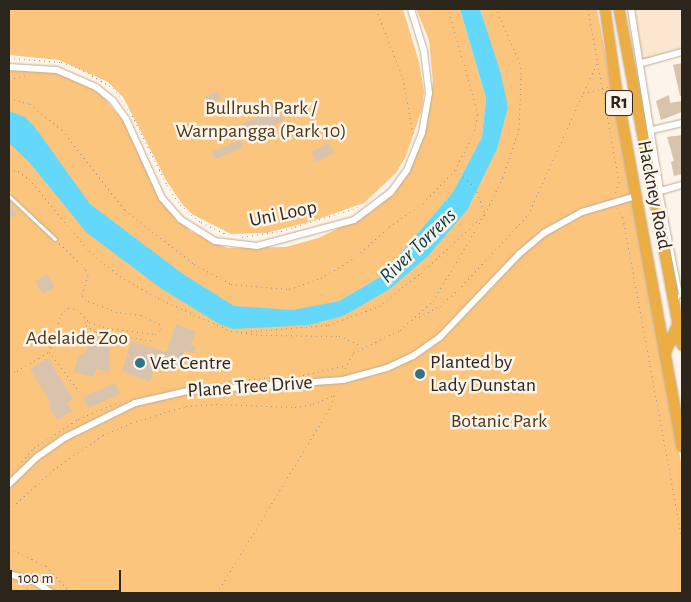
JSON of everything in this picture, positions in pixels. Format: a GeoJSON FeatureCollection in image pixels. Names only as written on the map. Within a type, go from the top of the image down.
{"type":"FeatureCollection","features":[{"type":"Feature","properties":{"kind":"highway","name":"Hackney Road"},"geometry":{"type":"LineString","coordinates":[[605,9],[619,103],[682,447]]}},
{"type":"Feature","properties":{"kind":"highway","name":"Hackney Road"},"geometry":{"type":"LineString","coordinates":[[619,9],[657,192],[674,301],[680,323],[682,345]]}},
{"type":"Feature","properties":{"kind":"highway"},"geometry":{"type":"LineString","coordinates":[[619,103],[637,100]]}},
{"type":"Feature","properties":{"kind":"highway"},"geometry":{"type":"LineString","coordinates":[[665,354],[680,323]]}},
{"type":"Feature","properties":{"kind":"street"},"geometry":{"type":"LineString","coordinates":[[9,67],[57,70],[96,87],[113,101],[126,120],[162,198],[180,219],[215,241],[257,246],[354,220],[392,192],[407,170],[422,132],[429,93],[424,51],[411,9]]}},
{"type":"Feature","properties":{"kind":"street","name":"Hackney Road"},"geometry":{"type":"LineString","coordinates":[[631,9],[642,63],[652,130],[657,192]]}},
{"type":"Feature","properties":{"kind":"street"},"geometry":{"type":"LineString","coordinates":[[642,63],[682,52]]}},
{"type":"Feature","properties":{"kind":"street"},"geometry":{"type":"LineString","coordinates":[[652,130],[682,123]]}},
{"type":"Feature","properties":{"kind":"street"},"geometry":{"type":"LineString","coordinates":[[657,192],[682,186]]}},
{"type":"Feature","properties":{"kind":"street","name":"Plane Tree Drive"},"geometry":{"type":"LineString","coordinates":[[9,484],[66,437],[136,403],[188,390],[343,380],[387,368],[413,356],[440,337],[519,254],[544,233],[582,212],[636,196]]}},
{"type":"Feature","properties":{"kind":"street"},"geometry":{"type":"LineString","coordinates":[[9,574],[34,581],[52,593]]}},
{"type":"Feature","properties":{"kind":"lane"},"geometry":{"type":"LineString","coordinates":[[9,196],[55,238]]}},
{"type":"Feature","properties":{"kind":"path"},"geometry":{"type":"LineString","coordinates":[[376,9],[404,78],[413,140]]}},
{"type":"Feature","properties":{"kind":"path"},"geometry":{"type":"LineString","coordinates":[[9,98],[30,104],[62,130],[125,210],[166,245],[212,276],[250,288],[289,289],[338,269],[423,203],[456,170],[473,136],[478,114],[448,9]]}},
{"type":"Feature","properties":{"kind":"path"},"geometry":{"type":"LineString","coordinates":[[418,317],[444,285],[485,214],[516,142],[522,114],[520,63],[496,9]]}},
{"type":"Feature","properties":{"kind":"path"},"geometry":{"type":"LineString","coordinates":[[588,9],[619,182],[615,201],[623,218],[682,539]]}},
{"type":"Feature","properties":{"kind":"path","name":"Uni Loop"},"geometry":{"type":"LineString","coordinates":[[9,58],[61,62],[79,68],[113,88],[130,111],[167,185],[180,205],[201,222],[230,236]]}},
{"type":"Feature","properties":{"kind":"path"},"geometry":{"type":"LineString","coordinates":[[217,593],[331,406],[334,395],[343,380],[344,366],[363,347],[440,306],[528,215],[564,142],[582,94],[598,62]]}},
{"type":"Feature","properties":{"kind":"path"},"geometry":{"type":"LineString","coordinates":[[582,94],[603,88]]}},
{"type":"Feature","properties":{"kind":"path"},"geometry":{"type":"LineString","coordinates":[[9,169],[18,170],[29,179],[89,251],[120,276],[197,317],[240,333],[339,336],[363,347]]}},
{"type":"Feature","properties":{"kind":"path"},"geometry":{"type":"LineString","coordinates":[[456,170],[475,187],[483,203],[485,214]]}},
{"type":"Feature","properties":{"kind":"path","name":"Uni Loop"},"geometry":{"type":"LineString","coordinates":[[236,236],[281,231],[365,204]]}},
{"type":"Feature","properties":{"kind":"path"},"geometry":{"type":"LineString","coordinates":[[240,333],[328,326],[379,306],[421,273],[485,214]]}},
{"type":"Feature","properties":{"kind":"path"},"geometry":{"type":"LineString","coordinates":[[9,372],[17,371],[49,352],[64,310],[72,307],[84,317],[107,328],[155,334],[161,329],[160,324],[141,315],[117,312],[86,300],[82,294],[88,275],[85,268],[55,238]]}},
{"type":"Feature","properties":{"kind":"path"},"geometry":{"type":"LineString","coordinates":[[641,311],[646,310]]}},
{"type":"Feature","properties":{"kind":"path"},"geometry":{"type":"LineString","coordinates":[[84,317],[86,325],[96,332],[154,341]]}},
{"type":"Feature","properties":{"kind":"path"},"geometry":{"type":"LineString","coordinates":[[49,352],[79,391]]}},
{"type":"Feature","properties":{"kind":"path"},"geometry":{"type":"LineString","coordinates":[[9,510],[27,490],[78,452],[103,435],[139,420],[186,406],[294,407],[313,404],[334,395]]}},
{"type":"Feature","properties":{"kind":"path"},"geometry":{"type":"LineString","coordinates":[[9,548],[46,566],[71,593]]}},
{"type":"Feature","properties":{"kind":"path"},"geometry":{"type":"LineString","coordinates":[[17,584],[37,593]]}},
{"type":"Feature","properties":{"kind":"shaded area"},"geometry":{"type":"Polygon","coordinates":[[[631,9],[682,9],[682,52],[642,63],[631,9]]]}},
{"type":"Feature","properties":{"kind":"green space","name":"Bullrush Park / Warnpangga (Park 10)"},"geometry":{"type":"Polygon","coordinates":[[[9,9],[403,9],[419,62],[424,91],[422,109],[406,156],[396,173],[364,203],[313,221],[266,233],[231,234],[192,214],[182,204],[166,180],[123,97],[108,82],[59,60],[9,55],[9,9]]]}},
{"type":"Feature","properties":{"kind":"green space","name":"Botanic Park"},"geometry":{"type":"Polygon","coordinates":[[[416,9],[460,9],[486,98],[482,137],[453,191],[508,107],[480,9],[597,9],[682,468],[682,593],[9,593],[9,70],[56,73],[88,85],[103,97],[124,121],[160,199],[190,231],[227,248],[286,247],[318,238],[370,213],[393,194],[409,173],[425,132],[433,82],[429,40],[416,9]],[[453,193],[380,277],[339,301],[307,308],[309,325],[390,289],[453,193]]]}},
{"type":"Feature","properties":{"kind":"water","name":"River Torrens"},"geometry":{"type":"Polygon","coordinates":[[[460,9],[480,9],[501,74],[508,107],[497,149],[467,210],[429,255],[390,289],[343,316],[309,325],[233,329],[219,324],[162,289],[87,233],[29,162],[9,143],[9,111],[25,117],[34,126],[90,204],[183,274],[234,306],[293,310],[339,301],[380,277],[453,192],[482,137],[486,98],[460,9]]]}},
{"type":"Feature","properties":{"kind":"building"},"geometry":{"type":"Polygon","coordinates":[[[682,63],[682,95],[680,96],[673,65],[682,63]]]}},
{"type":"Feature","properties":{"kind":"building"},"geometry":{"type":"Polygon","coordinates":[[[218,91],[221,98],[208,105],[204,97],[218,91]]]}},
{"type":"Feature","properties":{"kind":"building"},"geometry":{"type":"Polygon","coordinates":[[[669,95],[670,103],[682,101],[682,112],[661,120],[656,101],[669,95]]]}},
{"type":"Feature","properties":{"kind":"building"},"geometry":{"type":"Polygon","coordinates":[[[271,103],[274,110],[278,108],[284,121],[244,138],[239,125],[260,116],[258,109],[271,103]]]}},
{"type":"Feature","properties":{"kind":"building"},"geometry":{"type":"Polygon","coordinates":[[[233,104],[239,116],[234,118],[229,106],[233,104]]]}},
{"type":"Feature","properties":{"kind":"building"},"geometry":{"type":"Polygon","coordinates":[[[682,135],[682,174],[674,176],[671,162],[674,161],[667,137],[682,135]]]}},
{"type":"Feature","properties":{"kind":"building"},"geometry":{"type":"Polygon","coordinates":[[[240,140],[243,147],[215,159],[211,152],[240,140]]]}},
{"type":"Feature","properties":{"kind":"building"},"geometry":{"type":"Polygon","coordinates":[[[329,143],[334,153],[316,162],[311,152],[329,143]]]}},
{"type":"Feature","properties":{"kind":"building"},"geometry":{"type":"Polygon","coordinates":[[[9,200],[17,215],[9,218],[9,200]]]}},
{"type":"Feature","properties":{"kind":"building"},"geometry":{"type":"Polygon","coordinates":[[[47,274],[55,287],[43,294],[35,281],[47,274]]]}},
{"type":"Feature","properties":{"kind":"building"},"geometry":{"type":"Polygon","coordinates":[[[176,324],[196,332],[191,345],[196,346],[194,353],[184,351],[180,367],[157,361],[150,382],[122,371],[131,341],[166,352],[176,324]]]}},
{"type":"Feature","properties":{"kind":"building"},"geometry":{"type":"Polygon","coordinates":[[[95,336],[109,340],[109,372],[96,369],[94,377],[74,372],[79,354],[83,355],[95,336]]]}},
{"type":"Feature","properties":{"kind":"building"},"geometry":{"type":"Polygon","coordinates":[[[48,358],[73,399],[67,403],[72,411],[57,420],[48,405],[51,403],[30,369],[48,358]]]}},
{"type":"Feature","properties":{"kind":"building"},"geometry":{"type":"Polygon","coordinates":[[[115,383],[120,394],[88,408],[83,397],[115,383]]]}},
{"type":"Feature","properties":{"kind":"place","name":"Vet Centre"},"geometry":{"type":"Point","coordinates":[140,363]}},
{"type":"Feature","properties":{"kind":"place","name":"Planted by Lady Dunstan"},"geometry":{"type":"Point","coordinates":[420,374]}},
{"type":"Feature","properties":{"kind":"park label","name":"Adelaide Zoo"},"geometry":{"type":"Point","coordinates":[77,338]}}]}
